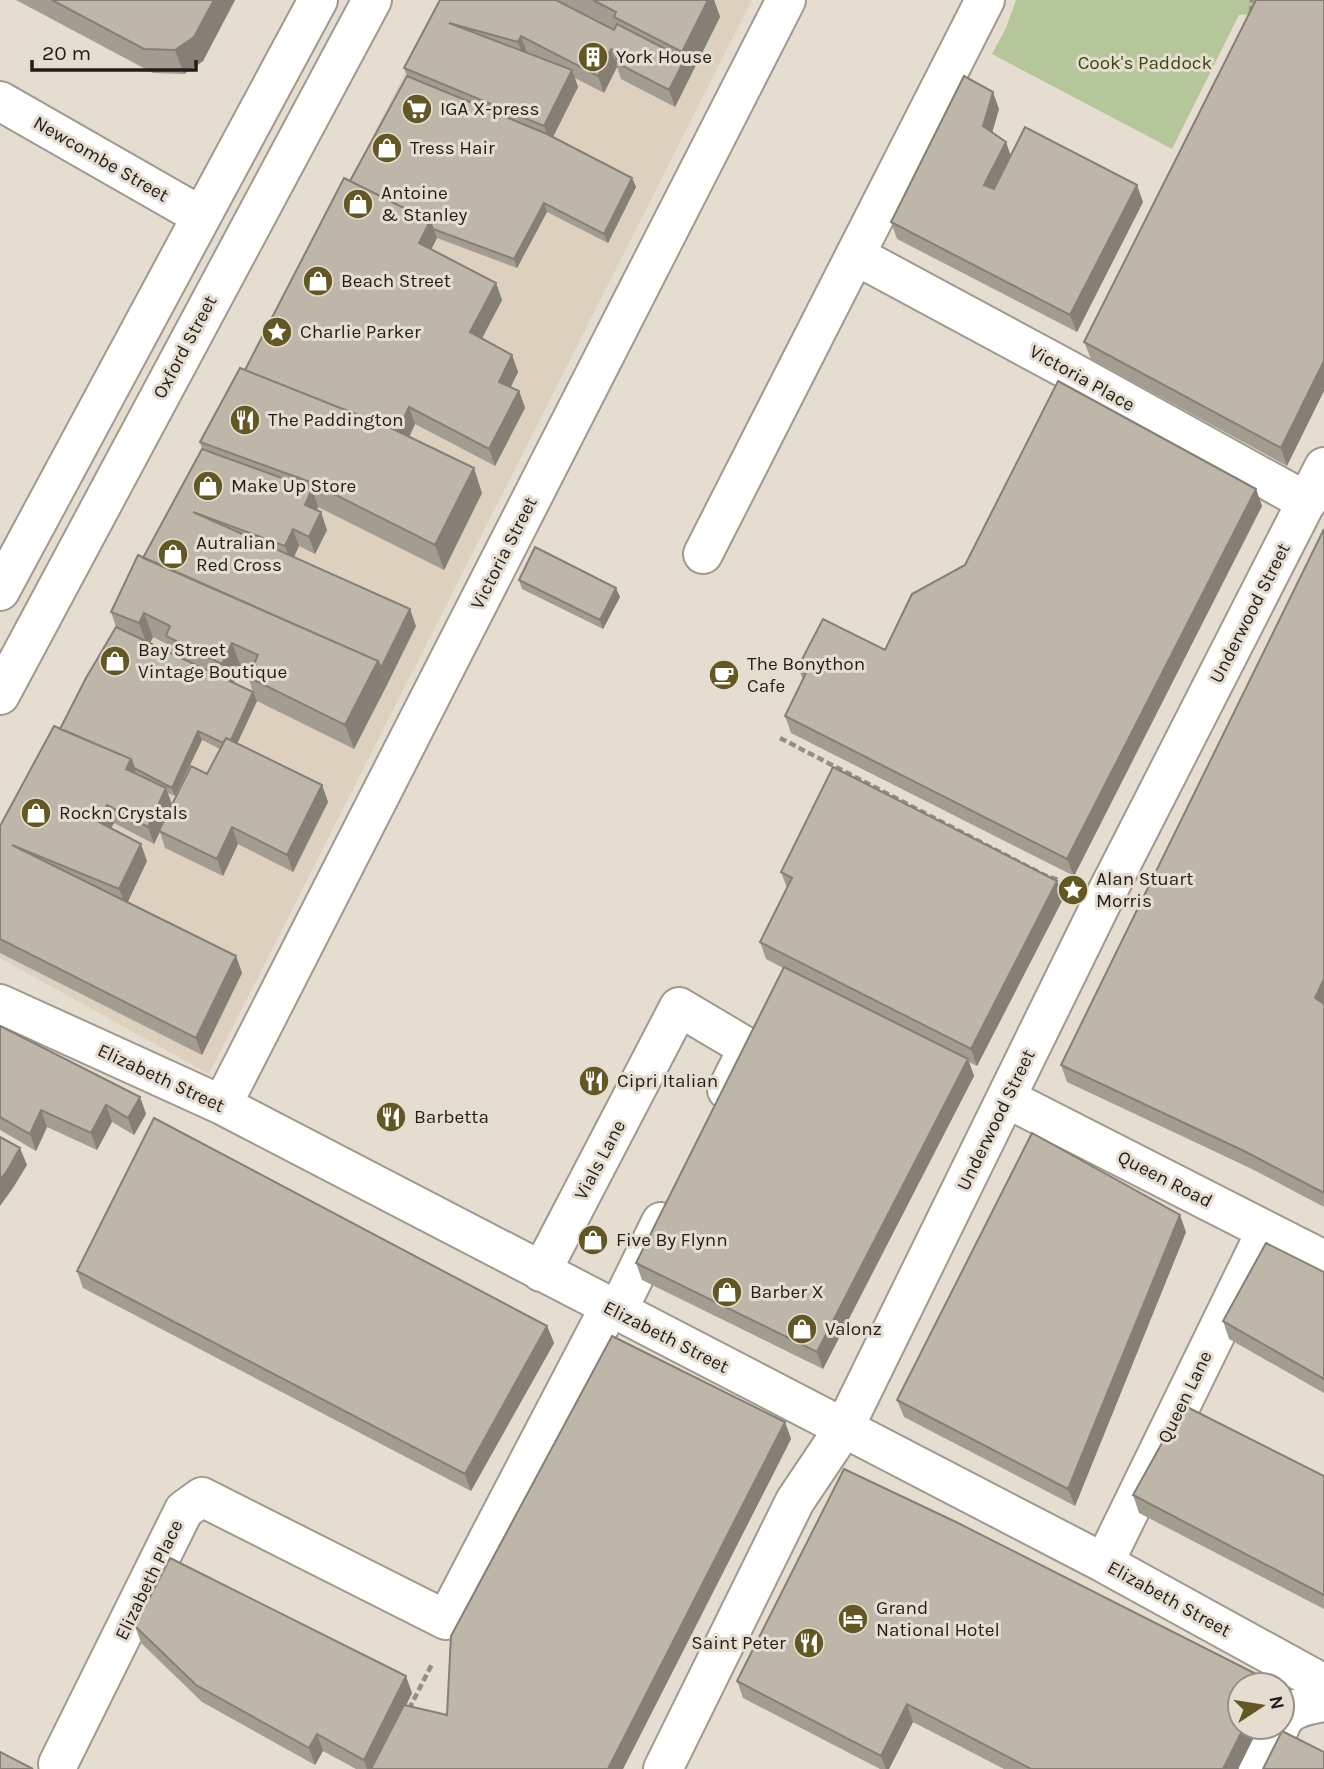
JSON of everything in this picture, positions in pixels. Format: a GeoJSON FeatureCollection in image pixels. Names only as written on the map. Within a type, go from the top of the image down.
{"type":"FeatureCollection","features":[{"type":"Feature","properties":{"kind":"street"},"geometry":{"type":"LineString","coordinates":[[0,591],[318,0]]}},
{"type":"Feature","properties":{"kind":"street","name":"Oxford Street"},"geometry":{"type":"LineString","coordinates":[[0,695],[372,0]]}},
{"type":"Feature","properties":{"kind":"street","name":"Victoria Street"},"geometry":{"type":"LineString","coordinates":[[222,1105],[786,0]]}},
{"type":"Feature","properties":{"kind":"street"},"geometry":{"type":"LineString","coordinates":[[703,554],[985,0]]}},
{"type":"Feature","properties":{"kind":"street","name":"Newcombe Street"},"geometry":{"type":"LineString","coordinates":[[0,101],[201,216]]}},
{"type":"Feature","properties":{"kind":"street","name":"Victoria Place"},"geometry":{"type":"LineString","coordinates":[[855,256],[1078,360],[1307,502]]}},
{"type":"Feature","properties":{"kind":"street","name":"Underwood Street"},"geometry":{"type":"LineString","coordinates":[[663,1769],[795,1501],[844,1427],[1104,898],[1324,467]]}},
{"type":"Feature","properties":{"kind":"street","name":"Elizabeth Street"},"geometry":{"type":"LineString","coordinates":[[0,1004],[222,1105],[1104,1563],[1324,1684]]}},
{"type":"Feature","properties":{"kind":"street","name":"Vials Lane"},"geometry":{"type":"LineString","coordinates":[[541,1272],[679,1007],[748,1048],[712,1120]]}},
{"type":"Feature","properties":{"kind":"street","name":"Queen Road"},"geometry":{"type":"LineString","coordinates":[[1006,1098],[1324,1260]]}},
{"type":"Feature","properties":{"kind":"street"},"geometry":{"type":"LineString","coordinates":[[446,1620],[676,1192]]}},
{"type":"Feature","properties":{"kind":"street","name":"Queen Lane"},"geometry":{"type":"LineString","coordinates":[[1104,1563],[1266,1231]]}},
{"type":"Feature","properties":{"kind":"street","name":"Elizabeth Place"},"geometry":{"type":"LineString","coordinates":[[58,1764],[167,1539],[184,1510],[202,1497],[446,1620]]}},
{"type":"Feature","properties":{"kind":"street"},"geometry":{"type":"LineString","coordinates":[[1296,1709],[1324,1702]]}},
{"type":"Feature","properties":{"kind":"street"},"geometry":{"type":"LineString","coordinates":[[1258,1769],[1273,1741]]}},
{"type":"Feature","properties":{"kind":"path"},"geometry":{"type":"LineString","coordinates":[[1251,14],[1252,0]]}},
{"type":"Feature","properties":{"kind":"path"},"geometry":{"type":"LineString","coordinates":[[780,738],[1044,875],[1104,898]]}},
{"type":"Feature","properties":{"kind":"path"},"geometry":{"type":"LineString","coordinates":[[403,1721],[445,1637],[446,1620]]}},
{"type":"Feature","properties":{"kind":"shaded area"},"geometry":{"type":"Polygon","coordinates":[[[442,0],[752,0],[209,1074],[0,958],[0,846],[264,349],[442,0]]]}},
{"type":"Feature","properties":{"kind":"green space","name":"Cook's Paddock"},"geometry":{"type":"Polygon","coordinates":[[[1016,0],[1269,0],[1251,14],[1239,15],[1172,149],[992,54],[1006,28],[1016,0]]]}},
{"type":"Feature","properties":{"kind":"building"},"geometry":{"type":"Polygon","coordinates":[[[52,0],[214,0],[194,37],[175,50],[144,49],[52,0]]]}},
{"type":"Feature","properties":{"kind":"building"},"geometry":{"type":"Polygon","coordinates":[[[440,0],[556,0],[614,30],[617,24],[685,59],[669,90],[615,62],[619,53],[611,49],[598,76],[521,36],[518,42],[449,23],[572,70],[544,126],[404,68],[440,0]]]}},
{"type":"Feature","properties":{"kind":"building"},"geometry":{"type":"Polygon","coordinates":[[[593,0],[708,0],[682,52],[614,17],[616,12],[593,0]]]}},
{"type":"Feature","properties":{"kind":"building"},"geometry":{"type":"Polygon","coordinates":[[[1256,0],[1324,0],[1324,361],[1281,448],[1084,342],[1256,0]]]}},
{"type":"Feature","properties":{"kind":"building"},"geometry":{"type":"Polygon","coordinates":[[[407,76],[547,134],[632,178],[604,234],[544,203],[514,259],[433,229],[430,221],[350,181],[407,76]]]}},
{"type":"Feature","properties":{"kind":"building"},"geometry":{"type":"Polygon","coordinates":[[[964,76],[993,92],[983,126],[1006,142],[984,185],[994,189],[1025,127],[1137,185],[1070,315],[891,222],[964,76]]]}},
{"type":"Feature","properties":{"kind":"building"},"geometry":{"type":"Polygon","coordinates":[[[344,178],[430,221],[419,243],[496,283],[470,332],[512,355],[499,382],[519,391],[489,449],[409,407],[398,431],[245,370],[344,178]]]}},
{"type":"Feature","properties":{"kind":"building"},"geometry":{"type":"Polygon","coordinates":[[[240,368],[393,429],[474,468],[435,545],[310,482],[200,442],[240,368]]]}},
{"type":"Feature","properties":{"kind":"building"},"geometry":{"type":"Polygon","coordinates":[[[1058,381],[1256,489],[1067,859],[785,716],[807,671],[798,667],[823,619],[885,650],[912,594],[965,565],[1058,381]]]}},
{"type":"Feature","properties":{"kind":"building"},"geometry":{"type":"Polygon","coordinates":[[[202,449],[312,489],[305,505],[321,512],[309,537],[293,529],[285,546],[193,512],[410,609],[381,668],[378,661],[143,558],[202,449]]]}},
{"type":"Feature","properties":{"kind":"building"},"geometry":{"type":"Polygon","coordinates":[[[1324,529],[1324,979],[1315,998],[1324,1004],[1324,1193],[1246,1152],[1061,1065],[1324,529]]]}},
{"type":"Feature","properties":{"kind":"building"},"geometry":{"type":"Polygon","coordinates":[[[535,547],[616,588],[600,620],[519,580],[535,547]]]}},
{"type":"Feature","properties":{"kind":"building"},"geometry":{"type":"Polygon","coordinates":[[[138,555],[378,661],[345,725],[248,677],[258,655],[232,643],[222,664],[166,636],[170,626],[144,613],[139,623],[111,612],[138,555]]]}},
{"type":"Feature","properties":{"kind":"building"},"geometry":{"type":"Polygon","coordinates":[[[116,627],[253,692],[231,740],[226,738],[223,743],[198,731],[172,788],[134,768],[131,759],[60,729],[116,627]]]}},
{"type":"Feature","properties":{"kind":"building"},"geometry":{"type":"Polygon","coordinates":[[[54,726],[131,759],[126,769],[166,788],[148,827],[107,805],[99,822],[141,844],[119,889],[12,845],[236,956],[196,1038],[0,939],[0,826],[54,726]]]}},
{"type":"Feature","properties":{"kind":"building"},"geometry":{"type":"Polygon","coordinates":[[[226,738],[322,785],[287,855],[232,827],[217,859],[159,831],[191,766],[207,774],[226,738]]]}},
{"type":"Feature","properties":{"kind":"building"},"geometry":{"type":"Polygon","coordinates":[[[833,767],[1057,881],[971,1049],[760,942],[792,878],[781,872],[833,767]]]}},
{"type":"Feature","properties":{"kind":"building"},"geometry":{"type":"Polygon","coordinates":[[[784,967],[968,1059],[817,1352],[636,1263],[784,967]]]}},
{"type":"Feature","properties":{"kind":"building"},"geometry":{"type":"Polygon","coordinates":[[[0,1026],[140,1097],[128,1118],[106,1105],[91,1133],[41,1110],[30,1134],[0,1117],[0,1026]]]}},
{"type":"Feature","properties":{"kind":"building"},"geometry":{"type":"Polygon","coordinates":[[[154,1118],[547,1326],[465,1474],[77,1271],[154,1118]]]}},
{"type":"Feature","properties":{"kind":"building"},"geometry":{"type":"Polygon","coordinates":[[[1032,1133],[1180,1215],[1068,1489],[897,1400],[1032,1133]]]}},
{"type":"Feature","properties":{"kind":"building"},"geometry":{"type":"Polygon","coordinates":[[[0,1137],[20,1148],[0,1180],[0,1137]]]}},
{"type":"Feature","properties":{"kind":"building"},"geometry":{"type":"Polygon","coordinates":[[[1266,1243],[1324,1272],[1324,1379],[1223,1321],[1266,1243]]]}},
{"type":"Feature","properties":{"kind":"building"},"geometry":{"type":"Polygon","coordinates":[[[612,1336],[785,1422],[608,1769],[371,1769],[404,1705],[447,1715],[451,1636],[612,1336]]]}},
{"type":"Feature","properties":{"kind":"building"},"geometry":{"type":"Polygon","coordinates":[[[1183,1405],[1324,1476],[1324,1595],[1133,1495],[1183,1405]]]}},
{"type":"Feature","properties":{"kind":"building"},"geometry":{"type":"Polygon","coordinates":[[[844,1469],[956,1522],[1250,1671],[1226,1671],[1226,1741],[1237,1741],[1223,1769],[1031,1769],[907,1704],[881,1756],[737,1681],[844,1469]]]}},
{"type":"Feature","properties":{"kind":"building"},"geometry":{"type":"Polygon","coordinates":[[[170,1558],[406,1676],[364,1760],[317,1734],[309,1748],[196,1685],[135,1626],[170,1558]]]}},
{"type":"Feature","properties":{"kind":"building"},"geometry":{"type":"Polygon","coordinates":[[[1296,1738],[1324,1752],[1324,1769],[1263,1769],[1277,1741],[1296,1741],[1296,1738]]]}},
{"type":"Feature","properties":{"kind":"building"},"geometry":{"type":"Polygon","coordinates":[[[0,1752],[33,1769],[0,1769],[0,1752]]]}},
{"type":"Feature","properties":{"kind":"place","name":"York House"},"geometry":{"type":"Point","coordinates":[593,57]}},
{"type":"Feature","properties":{"kind":"place","name":"IGA X-press"},"geometry":{"type":"Point","coordinates":[417,109]}},
{"type":"Feature","properties":{"kind":"place","name":"Tress Hair"},"geometry":{"type":"Point","coordinates":[387,148]}},
{"type":"Feature","properties":{"kind":"place","name":"Antoine & Stanley"},"geometry":{"type":"Point","coordinates":[358,204]}},
{"type":"Feature","properties":{"kind":"place","name":"Beach Street"},"geometry":{"type":"Point","coordinates":[318,281]}},
{"type":"Feature","properties":{"kind":"place","name":"Charlie Parker"},"geometry":{"type":"Point","coordinates":[277,332]}},
{"type":"Feature","properties":{"kind":"place","name":"The Paddington"},"geometry":{"type":"Point","coordinates":[245,420]}},
{"type":"Feature","properties":{"kind":"place","name":"Make Up Store"},"geometry":{"type":"Point","coordinates":[208,486]}},
{"type":"Feature","properties":{"kind":"place","name":"Autralian Red Cross"},"geometry":{"type":"Point","coordinates":[173,554]}},
{"type":"Feature","properties":{"kind":"place","name":"Bay Street Vintage Boutique"},"geometry":{"type":"Point","coordinates":[115,661]}},
{"type":"Feature","properties":{"kind":"place","name":"The Bonython Cafe"},"geometry":{"type":"Point","coordinates":[724,675]}},
{"type":"Feature","properties":{"kind":"place","name":"Rockn Crystals"},"geometry":{"type":"Point","coordinates":[36,813]}},
{"type":"Feature","properties":{"kind":"place","name":"Alan Stuart Morris"},"geometry":{"type":"Point","coordinates":[1073,890]}},
{"type":"Feature","properties":{"kind":"place","name":"Cipri Italian"},"geometry":{"type":"Point","coordinates":[594,1081]}},
{"type":"Feature","properties":{"kind":"place","name":"Barbetta"},"geometry":{"type":"Point","coordinates":[391,1117]}},
{"type":"Feature","properties":{"kind":"place","name":"Five By Flynn"},"geometry":{"type":"Point","coordinates":[593,1240]}},
{"type":"Feature","properties":{"kind":"place","name":"Barber X"},"geometry":{"type":"Point","coordinates":[727,1292]}},
{"type":"Feature","properties":{"kind":"place","name":"Valonz"},"geometry":{"type":"Point","coordinates":[802,1329]}},
{"type":"Feature","properties":{"kind":"place","name":"Grand National Hotel"},"geometry":{"type":"Point","coordinates":[853,1619]}},
{"type":"Feature","properties":{"kind":"place","name":"Saint Peter"},"geometry":{"type":"Point","coordinates":[809,1643]}}]}
